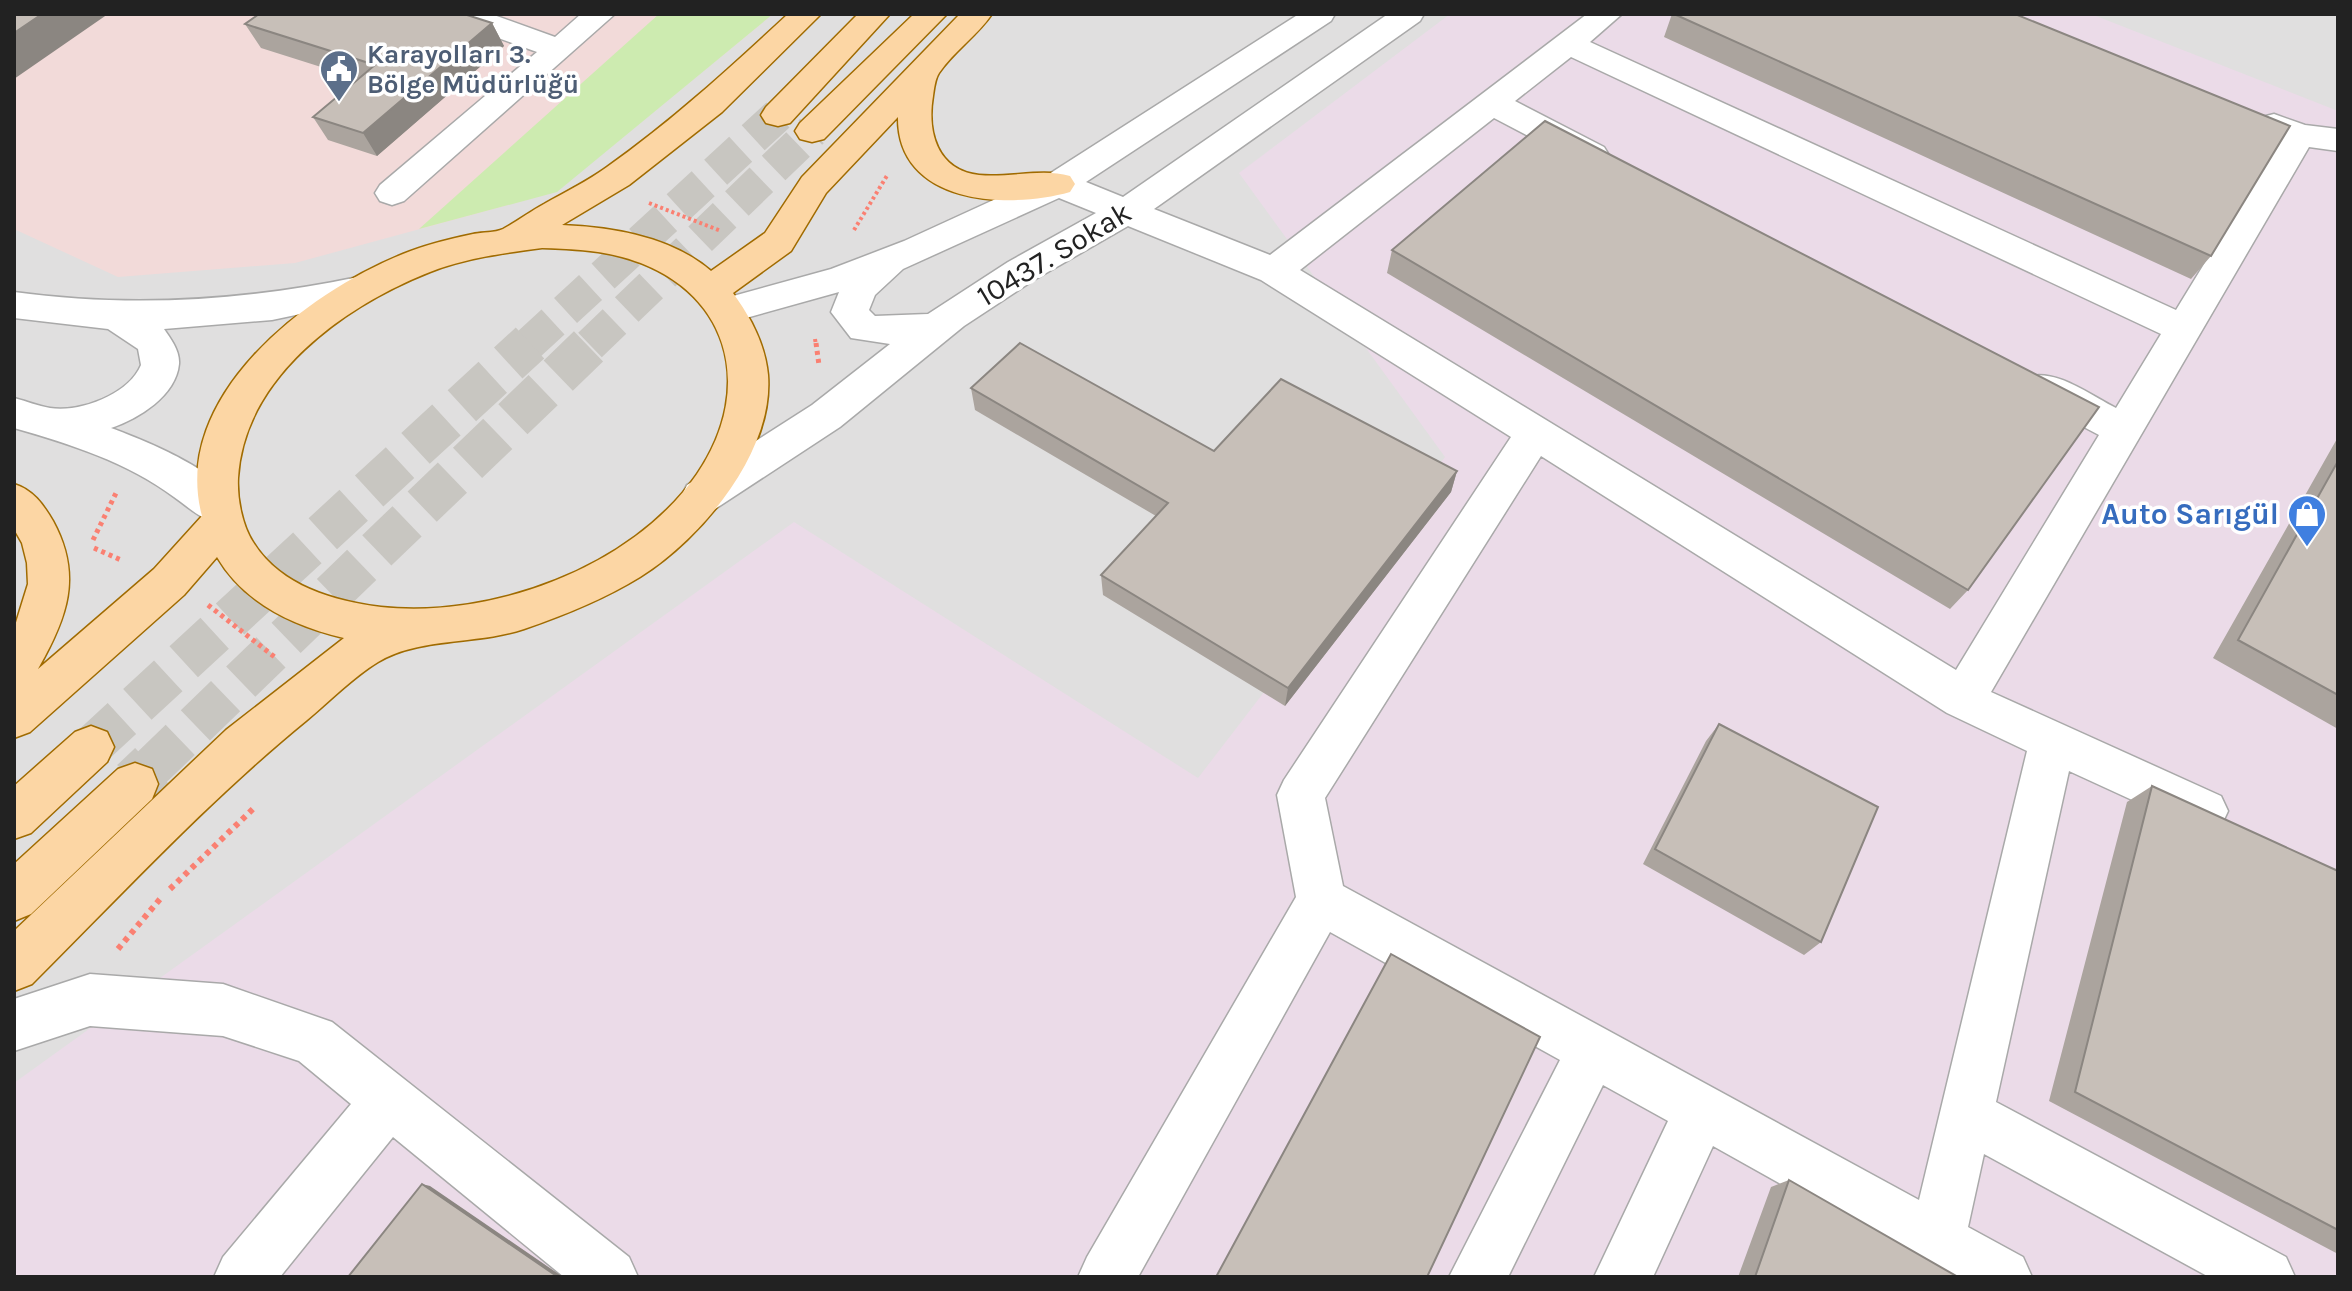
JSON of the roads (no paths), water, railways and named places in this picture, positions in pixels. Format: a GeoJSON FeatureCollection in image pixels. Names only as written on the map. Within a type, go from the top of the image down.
{"type":"FeatureCollection","features":[{"type":"Feature","properties":{"kind":"main road"},"geometry":{"type":"LineString","coordinates":[[508,240],[603,186],[710,105],[806,14]]}},
{"type":"Feature","properties":{"kind":"main road"},"geometry":{"type":"LineString","coordinates":[[778,115],[875,14]]}},
{"type":"Feature","properties":{"kind":"main road"},"geometry":{"type":"LineString","coordinates":[[812,131],[932,14]]}},
{"type":"Feature","properties":{"kind":"main road"},"geometry":{"type":"LineString","coordinates":[[719,300],[778,242],[814,185],[977,14]]}},
{"type":"Feature","properties":{"kind":"main road"},"geometry":{"type":"LineString","coordinates":[[922,70],[914,113],[915,131],[923,156],[934,168],[954,181],[981,187],[1012,190],[1058,184]]}},
{"type":"Feature","properties":{"kind":"main road"},"geometry":{"type":"LineString","coordinates":[[576,237],[638,248],[690,273],[719,300],[740,333],[747,357],[749,384],[746,412],[737,440],[701,497],[672,528],[636,557],[595,582],[551,602],[503,617],[455,626],[407,629],[356,623],[300,606],[272,590],[250,570],[233,548],[220,516],[217,467],[236,410],[252,383],[299,332],[358,290],[446,252],[508,240],[576,237]]}},
{"type":"Feature","properties":{"kind":"main road"},"geometry":{"type":"LineString","coordinates":[[14,500],[42,535],[51,563],[43,614],[14,671]]}},
{"type":"Feature","properties":{"kind":"main road"},"geometry":{"type":"LineString","coordinates":[[14,718],[169,582],[220,516]]}},
{"type":"Feature","properties":{"kind":"main road"},"geometry":{"type":"LineString","coordinates":[[14,966],[242,745],[362,649],[407,629]]}},
{"type":"Feature","properties":{"kind":"main road"},"geometry":{"type":"LineString","coordinates":[[14,817],[91,747]]}},
{"type":"Feature","properties":{"kind":"main road"},"geometry":{"type":"LineString","coordinates":[[14,897],[135,784]]}},
{"type":"Feature","properties":{"kind":"street"},"geometry":{"type":"LineString","coordinates":[[462,14],[559,49]]}},
{"type":"Feature","properties":{"kind":"street"},"geometry":{"type":"LineString","coordinates":[[392,193],[600,14]]}},
{"type":"Feature","properties":{"kind":"street","name":"10437. Sokak"},"geometry":{"type":"LineString","coordinates":[[719,300],[841,279],[898,257],[1058,184],[1320,14]]}},
{"type":"Feature","properties":{"kind":"street","name":"10437. Sokak"},"geometry":{"type":"LineString","coordinates":[[701,497],[826,416],[937,327],[1021,271],[1125,212],[1409,14]]}},
{"type":"Feature","properties":{"kind":"street"},"geometry":{"type":"LineString","coordinates":[[1274,271],[1607,14]]}},
{"type":"Feature","properties":{"kind":"street"},"geometry":{"type":"LineString","coordinates":[[1568,44],[2184,329]]}},
{"type":"Feature","properties":{"kind":"street"},"geometry":{"type":"LineString","coordinates":[[1492,103],[1628,174]]}},
{"type":"Feature","properties":{"kind":"street"},"geometry":{"type":"LineString","coordinates":[[2242,112],[2299,135],[2338,140]]}},
{"type":"Feature","properties":{"kind":"street"},"geometry":{"type":"LineString","coordinates":[[1963,699],[2299,135]]}},
{"type":"Feature","properties":{"kind":"street"},"geometry":{"type":"LineString","coordinates":[[1058,184],[1274,271],[1963,699],[2241,828]]}},
{"type":"Feature","properties":{"kind":"street"},"geometry":{"type":"LineString","coordinates":[[898,257],[859,288],[850,312],[864,328],[887,331],[937,327]]}},
{"type":"Feature","properties":{"kind":"street"},"geometry":{"type":"LineString","coordinates":[[14,305],[153,318],[301,304],[358,290]]}},
{"type":"Feature","properties":{"kind":"street"},"geometry":{"type":"LineString","coordinates":[[54,424],[107,414],[130,401],[159,371],[162,356],[157,343],[147,332],[115,316]]}},
{"type":"Feature","properties":{"kind":"street"},"geometry":{"type":"LineString","coordinates":[[2011,371],[2124,430]]}},
{"type":"Feature","properties":{"kind":"street"},"geometry":{"type":"LineString","coordinates":[[14,413],[54,424],[163,468],[220,516]]}},
{"type":"Feature","properties":{"kind":"street"},"geometry":{"type":"LineString","coordinates":[[1107,1277],[1321,900],[1301,795],[1535,433]]}},
{"type":"Feature","properties":{"kind":"street"},"geometry":{"type":"LineString","coordinates":[[1937,1241],[2052,742]]}},
{"type":"Feature","properties":{"kind":"street"},"geometry":{"type":"LineString","coordinates":[[1321,900],[2003,1277]]}},
{"type":"Feature","properties":{"kind":"street"},"geometry":{"type":"LineString","coordinates":[[14,1025],[90,1000],[223,1010],[314,1040],[609,1277]]}},
{"type":"Feature","properties":{"kind":"street"},"geometry":{"type":"LineString","coordinates":[[1478,1277],[1593,1050]]}},
{"type":"Feature","properties":{"kind":"street"},"geometry":{"type":"LineString","coordinates":[[243,1277],[388,1101]]}},
{"type":"Feature","properties":{"kind":"street"},"geometry":{"type":"LineString","coordinates":[[1623,1277],[1702,1110]]}},
{"type":"Feature","properties":{"kind":"street"},"geometry":{"type":"LineString","coordinates":[[1966,1115],[2266,1277]]}},
{"type":"Feature","properties":{"kind":"tunnel"},"geometry":{"type":"LineString","coordinates":[[528,345],[778,115]]}},
{"type":"Feature","properties":{"kind":"tunnel"},"geometry":{"type":"LineString","coordinates":[[590,345],[812,131]]}},
{"type":"Feature","properties":{"kind":"tunnel"},"geometry":{"type":"LineString","coordinates":[[91,747],[530,343]]}},
{"type":"Feature","properties":{"kind":"tunnel"},"geometry":{"type":"LineString","coordinates":[[150,769],[592,343]]}},
{"type":"Feature","properties":{"kind":"tunnel"},"geometry":{"type":"LineString","coordinates":[[135,784],[153,767]]}},
{"type":"Feature","properties":{"kind":"place","name":"Karayolları 3. Bölge Müdürlüğü"},"geometry":{"type":"Point","coordinates":[339,103]}},
{"type":"Feature","properties":{"kind":"place","name":"Auto Sarıgül"},"geometry":{"type":"Point","coordinates":[2307,548]}}]}
